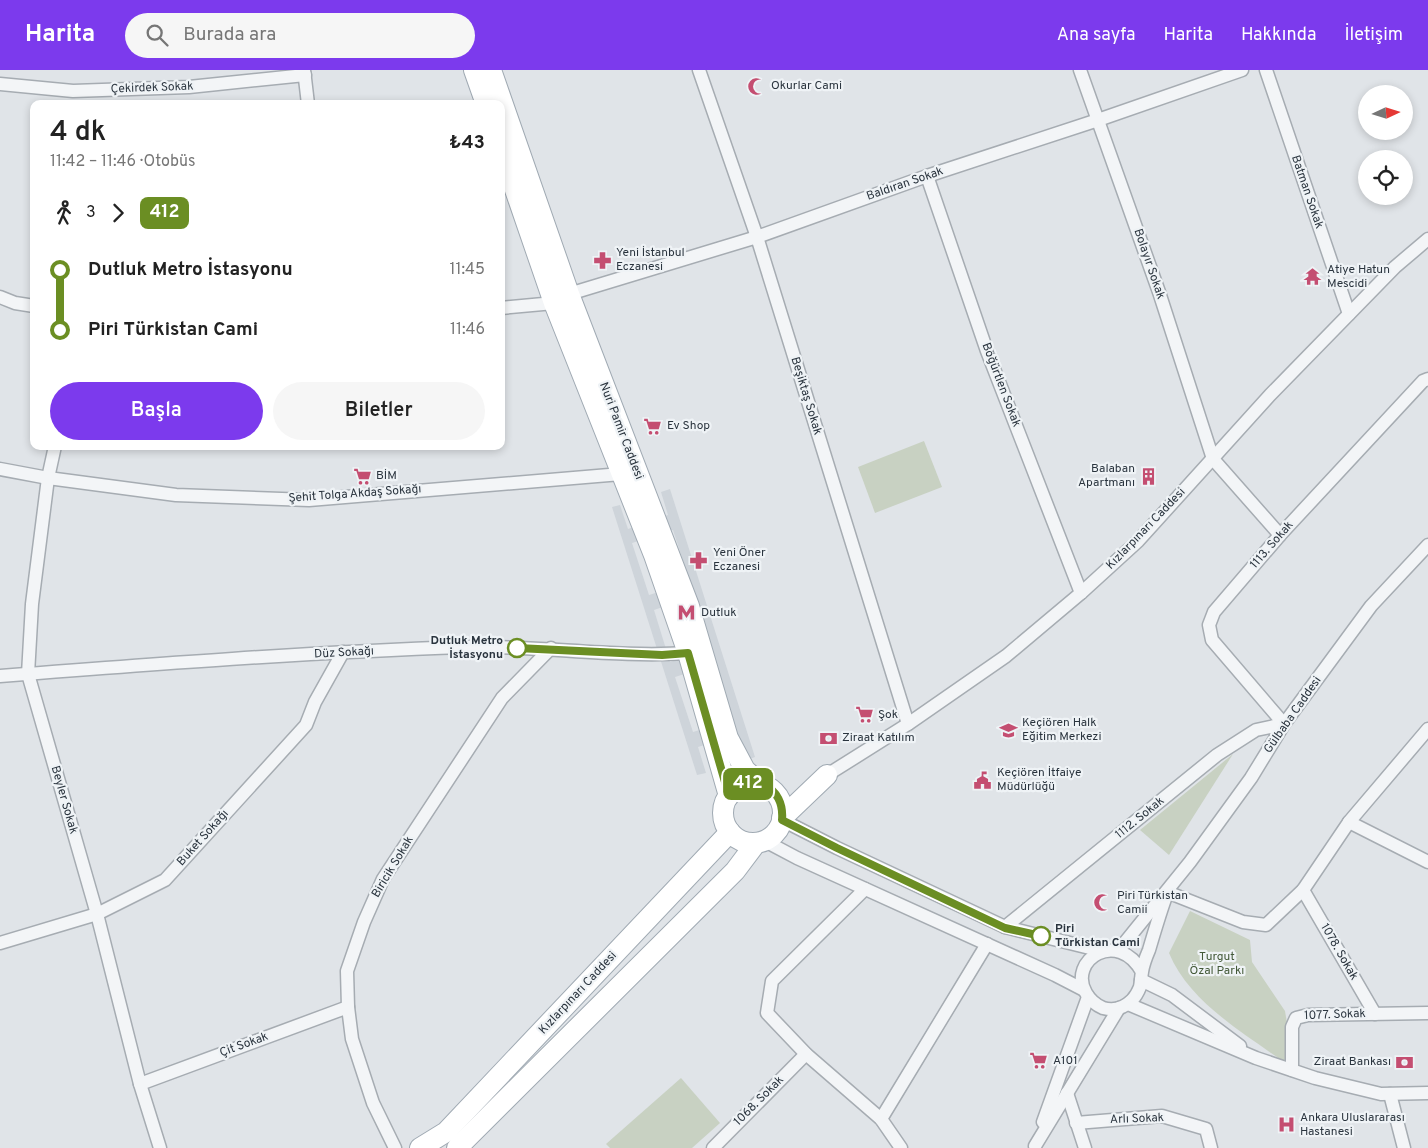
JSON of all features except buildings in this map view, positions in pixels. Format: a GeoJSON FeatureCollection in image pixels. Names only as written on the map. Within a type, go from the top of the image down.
{"type":"FeatureCollection","features":[{"type":"Feature","properties":{"kind":"main road"},"geometry":{"type":"LineString","coordinates":[[474,70],[485,100]]}},
{"type":"Feature","properties":{"kind":"main road","name":"Nuri Pamir Caddesi"},"geometry":{"type":"LineString","coordinates":[[491,70],[500,100]]}},
{"type":"Feature","properties":{"kind":"main road","name":"Nuri Pamir Caddesi"},"geometry":{"type":"LineString","coordinates":[[505,116],[561,299],[621,474],[654,555],[688,653],[729,796]]}},
{"type":"Feature","properties":{"kind":"main road","name":"Nuri Pamir Caddesi"},"geometry":{"type":"LineString","coordinates":[[505,159],[561,299],[689,606],[728,738],[745,770],[766,786]]}},
{"type":"Feature","properties":{"kind":"main road"},"geometry":{"type":"LineString","coordinates":[[766,786],[777,794],[782,803],[782,819],[779,829],[773,836],[761,842],[746,843],[730,832],[724,818],[726,803],[729,796],[736,789],[745,785],[766,786],[798,788],[827,775]]}},
{"type":"Feature","properties":{"kind":"main road"},"geometry":{"type":"LineString","coordinates":[[782,819],[827,775]]}},
{"type":"Feature","properties":{"kind":"main road","name":"Kızlarpınarı Caddesi"},"geometry":{"type":"LineString","coordinates":[[420,1148],[446,1132],[730,832]]}},
{"type":"Feature","properties":{"kind":"main road","name":"Kızlarpınarı Caddesi"},"geometry":{"type":"LineString","coordinates":[[457,1148],[735,871],[761,842]]}},
{"type":"Feature","properties":{"kind":"street","name":"Beşiktaş Sokak"},"geometry":{"type":"LineString","coordinates":[[699,70],[757,237],[908,724]]}},
{"type":"Feature","properties":{"kind":"street","name":"Bolayır Sokak"},"geometry":{"type":"LineString","coordinates":[[1080,70],[1159,292],[1213,459]]}},
{"type":"Feature","properties":{"kind":"street","name":"Baldıran Sokak"},"geometry":{"type":"LineString","coordinates":[[505,307],[561,299],[757,237],[927,176],[1242,70]]}},
{"type":"Feature","properties":{"kind":"street","name":"Batman Sokak"},"geometry":{"type":"LineString","coordinates":[[1266,70],[1349,314]]}},
{"type":"Feature","properties":{"kind":"street","name":"Çekirdek Sokak"},"geometry":{"type":"LineString","coordinates":[[0,84],[73,91],[189,87],[304,72]]}},
{"type":"Feature","properties":{"kind":"street"},"geometry":{"type":"LineString","coordinates":[[304,72],[308,100]]}},
{"type":"Feature","properties":{"kind":"street","name":"Böğürtlen Sokak"},"geometry":{"type":"LineString","coordinates":[[927,176],[987,351],[1081,593]]}},
{"type":"Feature","properties":{"kind":"street","name":"Kızlarpınarı Caddesi"},"geometry":{"type":"LineString","coordinates":[[827,775],[908,724],[1006,656],[1081,593],[1138,541],[1270,395],[1395,267],[1428,240]]}},
{"type":"Feature","properties":{"kind":"street"},"geometry":{"type":"LineString","coordinates":[[0,297],[14,303],[30,305]]}},
{"type":"Feature","properties":{"kind":"street","name":"1113. Sokak"},"geometry":{"type":"LineString","coordinates":[[1284,724],[1212,640],[1210,625],[1214,612],[1280,535],[1423,381],[1428,379]]}},
{"type":"Feature","properties":{"kind":"street","name":"Beyler Sokak"},"geometry":{"type":"LineString","coordinates":[[54,450],[48,478],[32,604],[28,674],[96,914],[140,1084],[160,1148]]}},
{"type":"Feature","properties":{"kind":"street"},"geometry":{"type":"LineString","coordinates":[[1213,459],[1280,535]]}},
{"type":"Feature","properties":{"kind":"street","name":"Şehit Tolga Akdaş Sokağı"},"geometry":{"type":"LineString","coordinates":[[0,469],[48,478],[176,496],[309,500],[621,474]]}},
{"type":"Feature","properties":{"kind":"street","name":"Gülbaba Caddesi"},"geometry":{"type":"LineString","coordinates":[[1118,950],[1167,892],[1251,778],[1284,724],[1371,606],[1428,546]]}},
{"type":"Feature","properties":{"kind":"street","name":"Düz Sokağı"},"geometry":{"type":"LineString","coordinates":[[0,676],[343,652],[467,647],[551,648],[662,655],[688,653]]}},
{"type":"Feature","properties":{"kind":"street","name":"Biricik Sokak"},"geometry":{"type":"LineString","coordinates":[[396,1148],[373,1103],[352,1040],[348,1007],[347,971],[364,922],[383,879],[502,698],[551,648]]}},
{"type":"Feature","properties":{"kind":"street","name":"Buket Sokağı"},"geometry":{"type":"LineString","coordinates":[[0,943],[96,914],[165,880],[306,725],[315,702],[343,652]]}},
{"type":"Feature","properties":{"kind":"street","name":"1112. Sokak"},"geometry":{"type":"LineString","coordinates":[[1005,928],[1217,755],[1256,730],[1284,724]]}},
{"type":"Feature","properties":{"kind":"street"},"geometry":{"type":"LineString","coordinates":[[1034,1147],[1123,1006],[1135,997],[1167,892],[1243,922],[1266,925],[1303,890],[1349,822],[1428,729]]}},
{"type":"Feature","properties":{"kind":"street"},"geometry":{"type":"LineString","coordinates":[[782,819],[837,848],[1005,928],[1102,952]]}},
{"type":"Feature","properties":{"kind":"street"},"geometry":{"type":"LineString","coordinates":[[1349,822],[1428,862]]}},
{"type":"Feature","properties":{"kind":"street"},"geometry":{"type":"LineString","coordinates":[[761,842],[1055,974],[1086,993],[1102,1007],[1110,1009],[1123,1006],[1256,1058],[1315,1078],[1381,1094],[1428,1094]]}},
{"type":"Feature","properties":{"kind":"street"},"geometry":{"type":"LineString","coordinates":[[865,889],[772,981],[767,1013],[806,1054],[882,1119],[901,1148]]}},
{"type":"Feature","properties":{"kind":"street","name":"1078. Sokak"},"geometry":{"type":"LineString","coordinates":[[1303,890],[1375,1014]]}},
{"type":"Feature","properties":{"kind":"street"},"geometry":{"type":"LineString","coordinates":[[882,1119],[987,944]]}},
{"type":"Feature","properties":{"kind":"street"},"geometry":{"type":"LineString","coordinates":[[1034,1147],[1086,993],[1083,974],[1085,967],[1095,955],[1102,952],[1118,950],[1127,954],[1134,960],[1141,976],[1172,995],[1256,1058]]}},
{"type":"Feature","properties":{"kind":"street","name":"Çit Sokak"},"geometry":{"type":"LineString","coordinates":[[140,1084],[348,1007]]}},
{"type":"Feature","properties":{"kind":"street","name":"1077. Sokak"},"geometry":{"type":"LineString","coordinates":[[1292,1070],[1292,1027],[1296,1018],[1308,1015],[1428,1013]]}},
{"type":"Feature","properties":{"kind":"street","name":"1068. Sokak"},"geometry":{"type":"LineString","coordinates":[[713,1148],[806,1054]]}},
{"type":"Feature","properties":{"kind":"street"},"geometry":{"type":"LineString","coordinates":[[1067,1093],[1086,1148]]}},
{"type":"Feature","properties":{"kind":"street"},"geometry":{"type":"LineString","coordinates":[[1390,1094],[1404,1148]]}},
{"type":"Feature","properties":{"kind":"street","name":"Arlı Sokak"},"geometry":{"type":"LineString","coordinates":[[1076,1123],[1162,1116],[1206,1129],[1211,1148]]}},
{"type":"Feature","properties":{"kind":"shaded area"},"geometry":{"type":"Polygon","coordinates":[[[670,489],[755,757],[747,760],[738,735],[698,747],[706,773],[697,775],[612,507],[620,505],[628,529],[668,515],[661,492],[670,489]],[[673,530],[632,543],[649,595],[690,582],[673,530]],[[695,596],[654,610],[670,662],[686,657],[695,596]],[[716,664],[675,677],[693,732],[733,720],[716,664]]]}},
{"type":"Feature","properties":{"kind":"green space"},"geometry":{"type":"Polygon","coordinates":[[[924,441],[942,487],[875,513],[858,467],[924,441]]]}},
{"type":"Feature","properties":{"kind":"green space"},"geometry":{"type":"Polygon","coordinates":[[[1233,754],[1169,855],[1140,830],[1233,754]]]}},
{"type":"Feature","properties":{"kind":"green space","name":"Turgut Özal Parkı"},"geometry":{"type":"Polygon","coordinates":[[[1190,911],[1250,940],[1252,962],[1285,1011],[1290,1041],[1285,1063],[1219,1015],[1190,987],[1178,971],[1169,953],[1190,911]]]}},
{"type":"Feature","properties":{"kind":"green space"},"geometry":{"type":"Polygon","coordinates":[[[681,1078],[720,1123],[692,1148],[610,1148],[606,1144],[681,1078]]]}},
{"type":"Feature","properties":{"kind":"bus line","name":"412"},"geometry":{"type":"LineString","coordinates":[[517,648],[551,648],[662,655],[688,653],[729,796],[736,789],[745,785],[755,784],[769,788],[777,794],[782,803],[782,820],[1005,928],[1041,936]]}},
{"type":"Feature","properties":{"kind":"place","name":"Okurlar Cami"},"geometry":{"type":"Point","coordinates":[757,86]}},
{"type":"Feature","properties":{"kind":"place","name":"Yeni İstanbul Eczanesi"},"geometry":{"type":"Point","coordinates":[602,260]}},
{"type":"Feature","properties":{"kind":"place","name":"Atiye Hatun Mescidi"},"geometry":{"type":"Point","coordinates":[1313,277]}},
{"type":"Feature","properties":{"kind":"place","name":"Ev Shop"},"geometry":{"type":"Point","coordinates":[653,426]}},
{"type":"Feature","properties":{"kind":"place","name":"BİM"},"geometry":{"type":"Point","coordinates":[362,476]}},
{"type":"Feature","properties":{"kind":"place","name":"Balaban Apartmanı"},"geometry":{"type":"Point","coordinates":[1149,476]}},
{"type":"Feature","properties":{"kind":"place","name":"Yeni Öner Eczanesi"},"geometry":{"type":"Point","coordinates":[699,560]}},
{"type":"Feature","properties":{"kind":"place","name":"Dutluk"},"geometry":{"type":"Point","coordinates":[687,613]}},
{"type":"Feature","properties":{"kind":"place","name":"Dutluk Metro İstasyonu"},"geometry":{"type":"Point","coordinates":[517,648]}},
{"type":"Feature","properties":{"kind":"place","name":"Şok"},"geometry":{"type":"Point","coordinates":[864,715]}},
{"type":"Feature","properties":{"kind":"place","name":"Keçiören Halk Eğitim Merkezi"},"geometry":{"type":"Point","coordinates":[1008,730]}},
{"type":"Feature","properties":{"kind":"place","name":"Ziraat Katılım"},"geometry":{"type":"Point","coordinates":[828,738]}},
{"type":"Feature","properties":{"kind":"place","name":"Keçiören İtfaiye Müdürlüğü"},"geometry":{"type":"Point","coordinates":[983,780]}},
{"type":"Feature","properties":{"kind":"place","name":"Piri Türkistan Camii"},"geometry":{"type":"Point","coordinates":[1103,903]}},
{"type":"Feature","properties":{"kind":"place","name":"Piri Türkistan Cami"},"geometry":{"type":"Point","coordinates":[1041,936]}},
{"type":"Feature","properties":{"kind":"place","name":"A101"},"geometry":{"type":"Point","coordinates":[1039,1061]}},
{"type":"Feature","properties":{"kind":"place","name":"Ziraat Bankası"},"geometry":{"type":"Point","coordinates":[1405,1062]}},
{"type":"Feature","properties":{"kind":"place","name":"Ankara Uluslararası Hastanesi"},"geometry":{"type":"Point","coordinates":[1286,1125]}}]}
